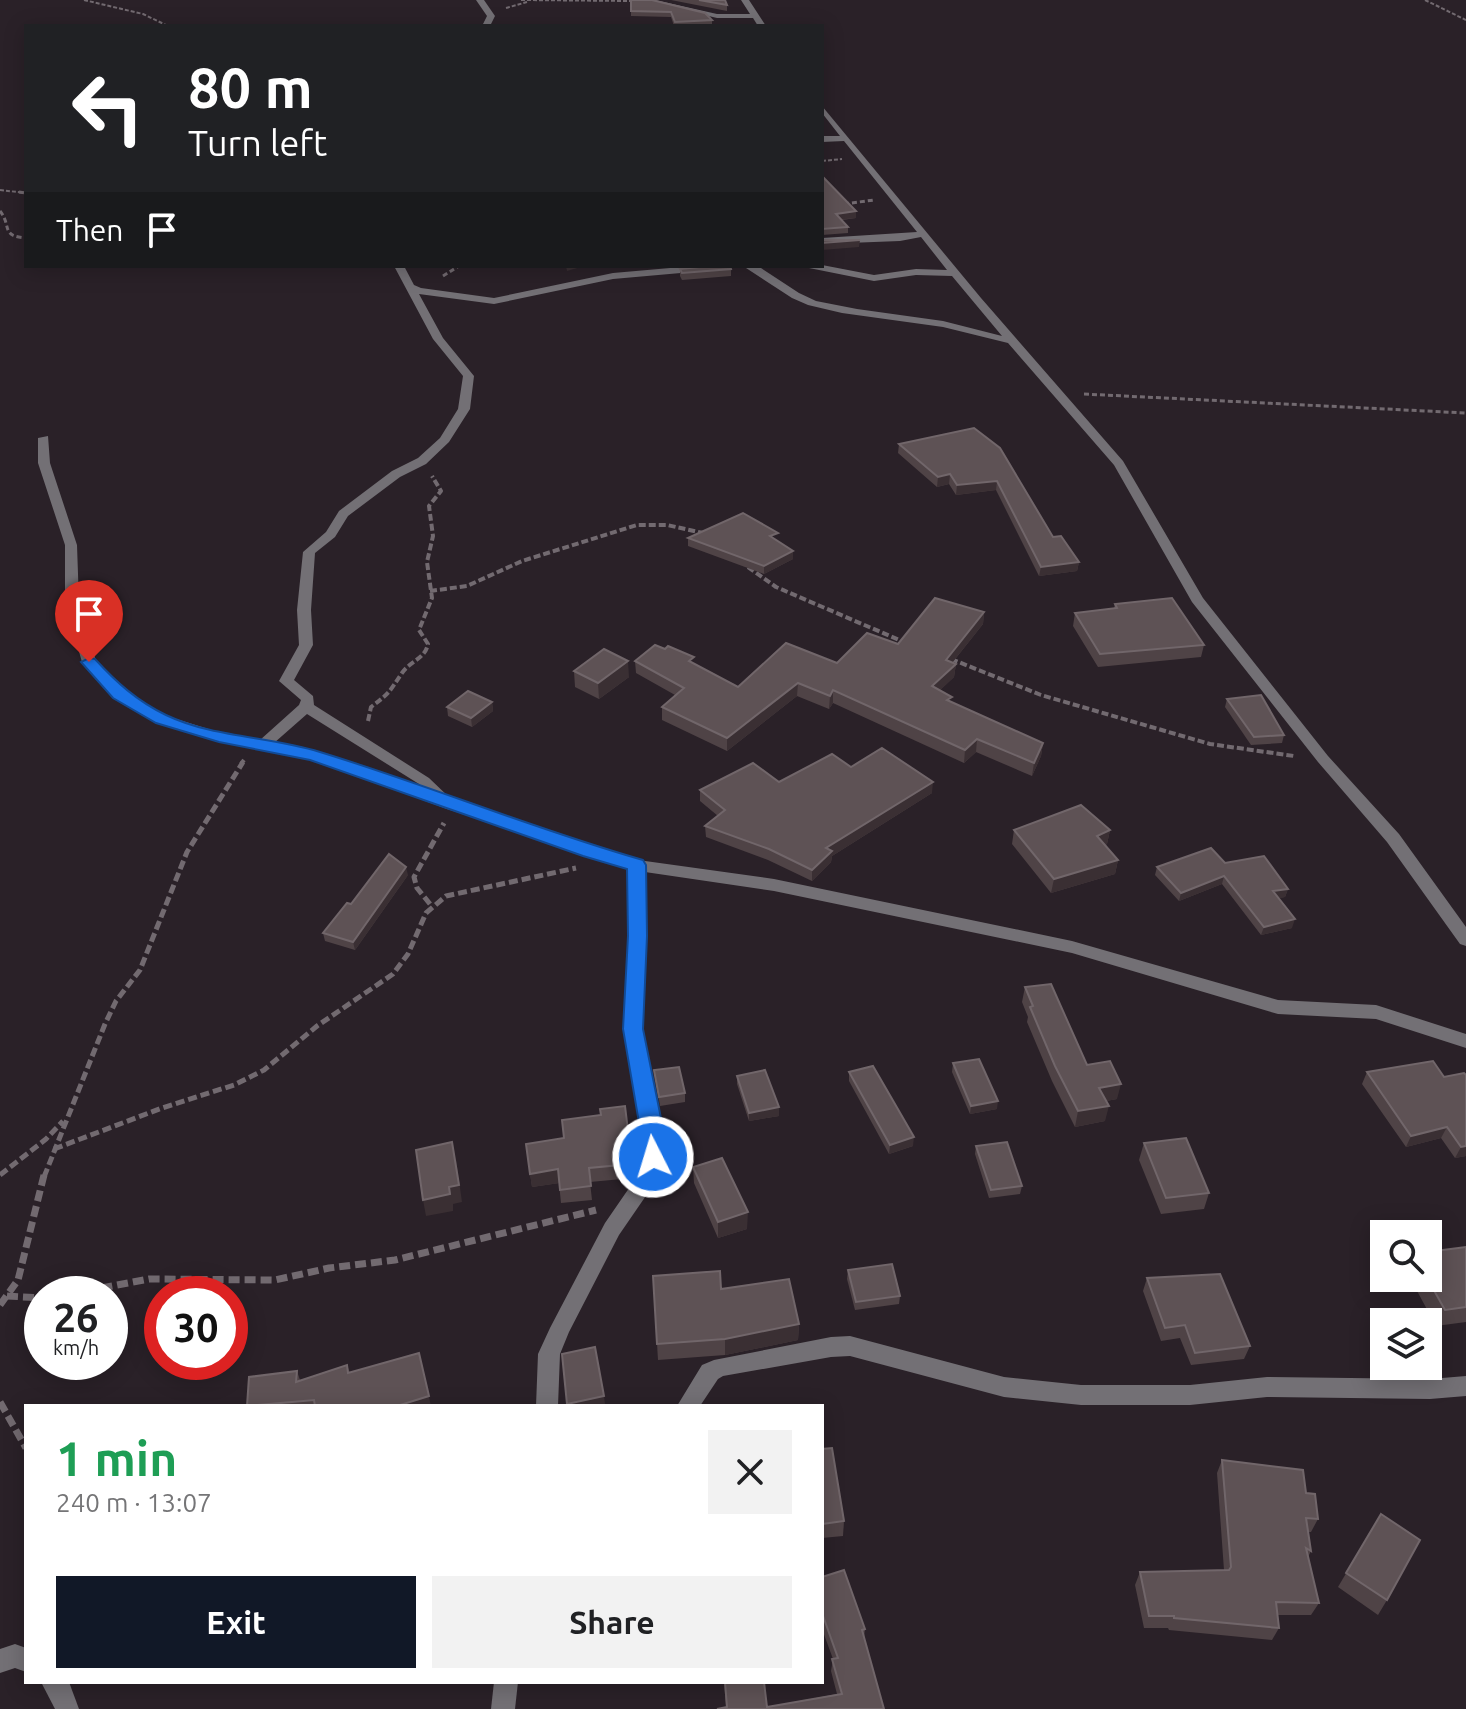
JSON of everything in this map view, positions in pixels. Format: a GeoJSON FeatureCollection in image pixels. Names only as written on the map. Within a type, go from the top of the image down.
{"type":"FeatureCollection","features":[{"type":"Feature","properties":{"kind":"street"},"geometry":{"type":"LineString","coordinates":[[480,0],[491,16],[487,24]]}},
{"type":"Feature","properties":{"kind":"street"},"geometry":{"type":"LineString","coordinates":[[745,0],[761,24]]}},
{"type":"Feature","properties":{"kind":"street"},"geometry":{"type":"LineString","coordinates":[[646,1],[717,16],[755,16]]}},
{"type":"Feature","properties":{"kind":"street"},"geometry":{"type":"LineString","coordinates":[[824,110],[955,273],[1130,479],[1197,599],[1323,759],[1393,838],[1466,940]]}},
{"type":"Feature","properties":{"kind":"street"},"geometry":{"type":"LineString","coordinates":[[824,139],[846,138]]}},
{"type":"Feature","properties":{"kind":"street"},"geometry":{"type":"LineString","coordinates":[[824,241],[923,234]]}},
{"type":"Feature","properties":{"kind":"street"},"geometry":{"type":"LineString","coordinates":[[264,744],[306,707],[308,699],[286,681],[287,674],[306,645],[304,610],[309,552],[331,534],[343,514],[380,485],[428,456],[445,440],[464,409],[470,382],[455,356],[438,339],[400,268]]}},
{"type":"Feature","properties":{"kind":"street"},"geometry":{"type":"LineString","coordinates":[[413,289],[494,301],[598,278],[689,268]]}},
{"type":"Feature","properties":{"kind":"street"},"geometry":{"type":"LineString","coordinates":[[753,268],[812,304],[886,317],[938,322],[975,335],[1011,340]]}},
{"type":"Feature","properties":{"kind":"street"},"geometry":{"type":"LineString","coordinates":[[822,268],[874,278],[916,272],[955,273]]}},
{"type":"Feature","properties":{"kind":"street"},"geometry":{"type":"LineString","coordinates":[[44,438],[44,463],[71,545],[72,603],[89,662],[119,695],[162,719],[219,737],[314,755],[452,805],[637,865],[774,885],[1072,947],[1278,1007],[1376,1012],[1466,1041]]}},
{"type":"Feature","properties":{"kind":"street"},"geometry":{"type":"LineString","coordinates":[[306,707],[424,781],[452,805]]}},
{"type":"Feature","properties":{"kind":"street"},"geometry":{"type":"LineString","coordinates":[[547,1404],[549,1354],[612,1229],[645,1181],[653,1157],[652,1128],[633,1029],[638,936],[637,865]]}},
{"type":"Feature","properties":{"kind":"street"},"geometry":{"type":"LineString","coordinates":[[689,1404],[710,1372],[722,1367],[831,1347],[862,1348],[1004,1387],[1081,1395],[1190,1395],[1267,1387],[1430,1389],[1466,1386]]}},
{"type":"Feature","properties":{"kind":"street"},"geometry":{"type":"LineString","coordinates":[[55,1684],[67,1709]]}},
{"type":"Feature","properties":{"kind":"street"},"geometry":{"type":"LineString","coordinates":[[503,1709],[506,1684]]}},
{"type":"Feature","properties":{"kind":"path"},"geometry":{"type":"LineString","coordinates":[[84,0],[143,14],[164,24]]}},
{"type":"Feature","properties":{"kind":"path"},"geometry":{"type":"LineString","coordinates":[[521,0],[646,1]]}},
{"type":"Feature","properties":{"kind":"path"},"geometry":{"type":"LineString","coordinates":[[1425,0],[1466,20]]}},
{"type":"Feature","properties":{"kind":"path"},"geometry":{"type":"LineString","coordinates":[[491,16],[530,2]]}},
{"type":"Feature","properties":{"kind":"path"},"geometry":{"type":"LineString","coordinates":[[0,190],[24,193]]}},
{"type":"Feature","properties":{"kind":"path"},"geometry":{"type":"LineString","coordinates":[[835,206],[895,199]]}},
{"type":"Feature","properties":{"kind":"path"},"geometry":{"type":"LineString","coordinates":[[0,211],[7,232],[24,237]]}},
{"type":"Feature","properties":{"kind":"path"},"geometry":{"type":"LineString","coordinates":[[1061,397],[1083,394],[1172,397],[1466,413]]}},
{"type":"Feature","properties":{"kind":"path"},"geometry":{"type":"LineString","coordinates":[[369,746],[371,707],[394,690],[403,671],[426,653],[428,644],[419,630],[432,598],[427,562],[433,536],[428,513],[429,506],[441,491],[429,469],[428,456]]}},
{"type":"Feature","properties":{"kind":"path"},"geometry":{"type":"LineString","coordinates":[[430,591],[467,586],[522,561],[637,525],[667,525],[714,536]]}},
{"type":"Feature","properties":{"kind":"path"},"geometry":{"type":"LineString","coordinates":[[744,563],[776,587],[916,646]]}},
{"type":"Feature","properties":{"kind":"path"},"geometry":{"type":"LineString","coordinates":[[941,655],[1041,695],[1210,744],[1323,759]]}},
{"type":"Feature","properties":{"kind":"path"},"geometry":{"type":"LineString","coordinates":[[0,1305],[18,1280],[39,1189],[116,1001],[140,970],[187,852],[238,767],[264,744]]}},
{"type":"Feature","properties":{"kind":"path"},"geometry":{"type":"LineString","coordinates":[[430,904],[417,888],[414,877],[452,805]]}},
{"type":"Feature","properties":{"kind":"path"},"geometry":{"type":"LineString","coordinates":[[54,1149],[82,1142],[162,1108],[247,1080],[272,1065],[318,1026],[392,975],[405,961],[420,918],[430,904],[446,896],[612,858]]}},
{"type":"Feature","properties":{"kind":"path"},"geometry":{"type":"LineString","coordinates":[[0,1175],[46,1139],[66,1117]]}},
{"type":"Feature","properties":{"kind":"path"},"geometry":{"type":"LineString","coordinates":[[128,1283],[149,1279],[275,1280],[296,1277],[329,1268],[395,1260],[453,1247],[632,1200]]}},
{"type":"Feature","properties":{"kind":"path"},"geometry":{"type":"LineString","coordinates":[[7,1296],[24,1297]]}},
{"type":"Feature","properties":{"kind":"path"},"geometry":{"type":"LineString","coordinates":[[0,1402],[24,1444]]}},
{"type":"Feature","properties":{"kind":"building"},"geometry":{"type":"Polygon","coordinates":[[[631,0],[652,0],[705,13],[712,20],[675,22],[671,12],[631,11],[631,0]]]}},
{"type":"Feature","properties":{"kind":"building"},"geometry":{"type":"Polygon","coordinates":[[[699,0],[725,0],[727,5],[699,0]]]}},
{"type":"Feature","properties":{"kind":"building"},"geometry":{"type":"Polygon","coordinates":[[[824,178],[856,211],[836,214],[848,227],[824,229],[824,178]]]}},
{"type":"Feature","properties":{"kind":"building"},"geometry":{"type":"Polygon","coordinates":[[[824,240],[860,240],[824,243],[824,240]]]}},
{"type":"Feature","properties":{"kind":"building"},"geometry":{"type":"Polygon","coordinates":[[[731,268],[731,269],[682,273],[680,269],[731,268]]]}},
{"type":"Feature","properties":{"kind":"building"},"geometry":{"type":"Polygon","coordinates":[[[974,428],[1000,448],[1053,537],[1061,536],[1079,562],[1041,567],[997,481],[957,485],[950,474],[938,477],[899,444],[974,428]]]}},
{"type":"Feature","properties":{"kind":"building"},"geometry":{"type":"Polygon","coordinates":[[[743,513],[778,533],[770,536],[793,551],[764,566],[688,538],[743,513]]]}},
{"type":"Feature","properties":{"kind":"building"},"geometry":{"type":"Polygon","coordinates":[[[935,598],[984,612],[946,660],[956,664],[932,686],[952,697],[947,700],[1043,743],[1034,763],[977,739],[965,750],[833,690],[830,696],[798,683],[727,738],[662,707],[684,688],[635,661],[655,645],[665,649],[668,646],[694,657],[689,661],[738,687],[786,643],[837,663],[867,633],[898,644],[935,598]]]}},
{"type":"Feature","properties":{"kind":"building"},"geometry":{"type":"Polygon","coordinates":[[[1172,598],[1204,645],[1100,654],[1075,613],[1117,608],[1115,604],[1172,598]]]}},
{"type":"Feature","properties":{"kind":"building"},"geometry":{"type":"Polygon","coordinates":[[[604,649],[628,661],[598,683],[574,671],[604,649]]]}},
{"type":"Feature","properties":{"kind":"building"},"geometry":{"type":"Polygon","coordinates":[[[468,691],[492,702],[471,718],[447,707],[468,691]]]}},
{"type":"Feature","properties":{"kind":"building"},"geometry":{"type":"Polygon","coordinates":[[[1261,695],[1284,735],[1254,737],[1227,699],[1261,695]]]}},
{"type":"Feature","properties":{"kind":"building"},"geometry":{"type":"Polygon","coordinates":[[[882,748],[933,782],[826,848],[832,851],[812,870],[769,849],[705,826],[725,810],[700,790],[753,763],[779,782],[832,754],[851,767],[882,748]]]}},
{"type":"Feature","properties":{"kind":"building"},"geometry":{"type":"Polygon","coordinates":[[[1081,805],[1110,830],[1097,836],[1118,860],[1054,879],[1014,830],[1081,805]]]}},
{"type":"Feature","properties":{"kind":"building"},"geometry":{"type":"Polygon","coordinates":[[[1211,848],[1225,863],[1264,856],[1288,889],[1273,891],[1295,919],[1264,927],[1224,876],[1181,893],[1157,867],[1211,848]]]}},
{"type":"Feature","properties":{"kind":"building"},"geometry":{"type":"Polygon","coordinates":[[[389,854],[406,867],[353,942],[323,933],[347,903],[351,904],[389,854]]]}},
{"type":"Feature","properties":{"kind":"building"},"geometry":{"type":"Polygon","coordinates":[[[1051,984],[1087,1065],[1110,1061],[1121,1084],[1099,1088],[1109,1106],[1078,1111],[1055,1066],[1030,1007],[1033,1006],[1025,987],[1051,984]]]}},
{"type":"Feature","properties":{"kind":"building"},"geometry":{"type":"Polygon","coordinates":[[[979,1059],[998,1101],[971,1106],[953,1063],[979,1059]]]}},
{"type":"Feature","properties":{"kind":"building"},"geometry":{"type":"Polygon","coordinates":[[[1433,1061],[1444,1077],[1466,1075],[1466,1146],[1461,1147],[1447,1127],[1411,1136],[1367,1072],[1433,1061]]]}},
{"type":"Feature","properties":{"kind":"building"},"geometry":{"type":"Polygon","coordinates":[[[873,1066],[914,1137],[890,1145],[849,1072],[873,1066]]]}},
{"type":"Feature","properties":{"kind":"building"},"geometry":{"type":"Polygon","coordinates":[[[679,1067],[685,1093],[659,1097],[654,1070],[679,1067]]]}},
{"type":"Feature","properties":{"kind":"building"},"geometry":{"type":"Polygon","coordinates":[[[765,1070],[779,1107],[749,1113],[737,1076],[765,1070]]]}},
{"type":"Feature","properties":{"kind":"building"},"geometry":{"type":"Polygon","coordinates":[[[625,1106],[631,1155],[619,1156],[620,1165],[589,1168],[591,1186],[560,1190],[558,1169],[530,1174],[526,1144],[564,1138],[562,1120],[601,1115],[600,1109],[625,1106]]]}},
{"type":"Feature","properties":{"kind":"building"},"geometry":{"type":"Polygon","coordinates":[[[1186,1138],[1209,1193],[1166,1198],[1144,1143],[1186,1138]]]}},
{"type":"Feature","properties":{"kind":"building"},"geometry":{"type":"Polygon","coordinates":[[[452,1142],[459,1185],[449,1187],[450,1194],[423,1200],[416,1150],[452,1142]]]}},
{"type":"Feature","properties":{"kind":"building"},"geometry":{"type":"Polygon","coordinates":[[[1007,1142],[1022,1186],[991,1190],[976,1146],[1007,1142]]]}},
{"type":"Feature","properties":{"kind":"building"},"geometry":{"type":"Polygon","coordinates":[[[722,1158],[748,1212],[718,1222],[693,1167],[722,1158]]]}},
{"type":"Feature","properties":{"kind":"building"},"geometry":{"type":"Polygon","coordinates":[[[1466,1247],[1466,1307],[1445,1310],[1435,1292],[1442,1292],[1442,1250],[1466,1247]]]}},
{"type":"Feature","properties":{"kind":"building"},"geometry":{"type":"Polygon","coordinates":[[[892,1264],[900,1296],[856,1302],[848,1270],[892,1264]]]}},
{"type":"Feature","properties":{"kind":"building"},"geometry":{"type":"Polygon","coordinates":[[[720,1271],[721,1289],[789,1279],[799,1324],[725,1339],[657,1344],[653,1276],[720,1271]]]}},
{"type":"Feature","properties":{"kind":"building"},"geometry":{"type":"Polygon","coordinates":[[[1220,1274],[1250,1346],[1195,1353],[1185,1325],[1165,1328],[1147,1278],[1220,1274]]]}},
{"type":"Feature","properties":{"kind":"building"},"geometry":{"type":"Polygon","coordinates":[[[595,1347],[604,1396],[567,1404],[562,1354],[595,1347]]]}},
{"type":"Feature","properties":{"kind":"building"},"geometry":{"type":"Polygon","coordinates":[[[419,1353],[429,1396],[403,1404],[315,1404],[314,1400],[247,1404],[249,1377],[297,1371],[296,1382],[347,1365],[348,1373],[419,1353]]]}},
{"type":"Feature","properties":{"kind":"building"},"geometry":{"type":"Polygon","coordinates":[[[832,1448],[844,1521],[824,1524],[824,1449],[832,1448]]]}},
{"type":"Feature","properties":{"kind":"building"},"geometry":{"type":"Polygon","coordinates":[[[1222,1460],[1303,1470],[1306,1493],[1315,1494],[1318,1519],[1306,1518],[1311,1551],[1306,1548],[1319,1603],[1276,1602],[1279,1628],[1149,1616],[1140,1572],[1229,1570],[1231,1567],[1222,1460]]]}},
{"type":"Feature","properties":{"kind":"building"},"geometry":{"type":"Polygon","coordinates":[[[1381,1514],[1420,1540],[1387,1600],[1346,1573],[1381,1514]]]}},
{"type":"Feature","properties":{"kind":"building"},"geometry":{"type":"Polygon","coordinates":[[[844,1570],[865,1629],[862,1630],[884,1709],[717,1709],[727,1707],[725,1684],[764,1684],[767,1707],[842,1694],[832,1659],[838,1658],[824,1619],[824,1576],[844,1570]]]}},
{"type":"Feature","properties":{"kind":"route"},"geometry":{"type":"LineString","coordinates":[[89,662],[119,695],[162,719],[219,737],[314,755],[589,852],[637,865],[638,936],[633,1029],[652,1128],[653,1157]]}}]}
